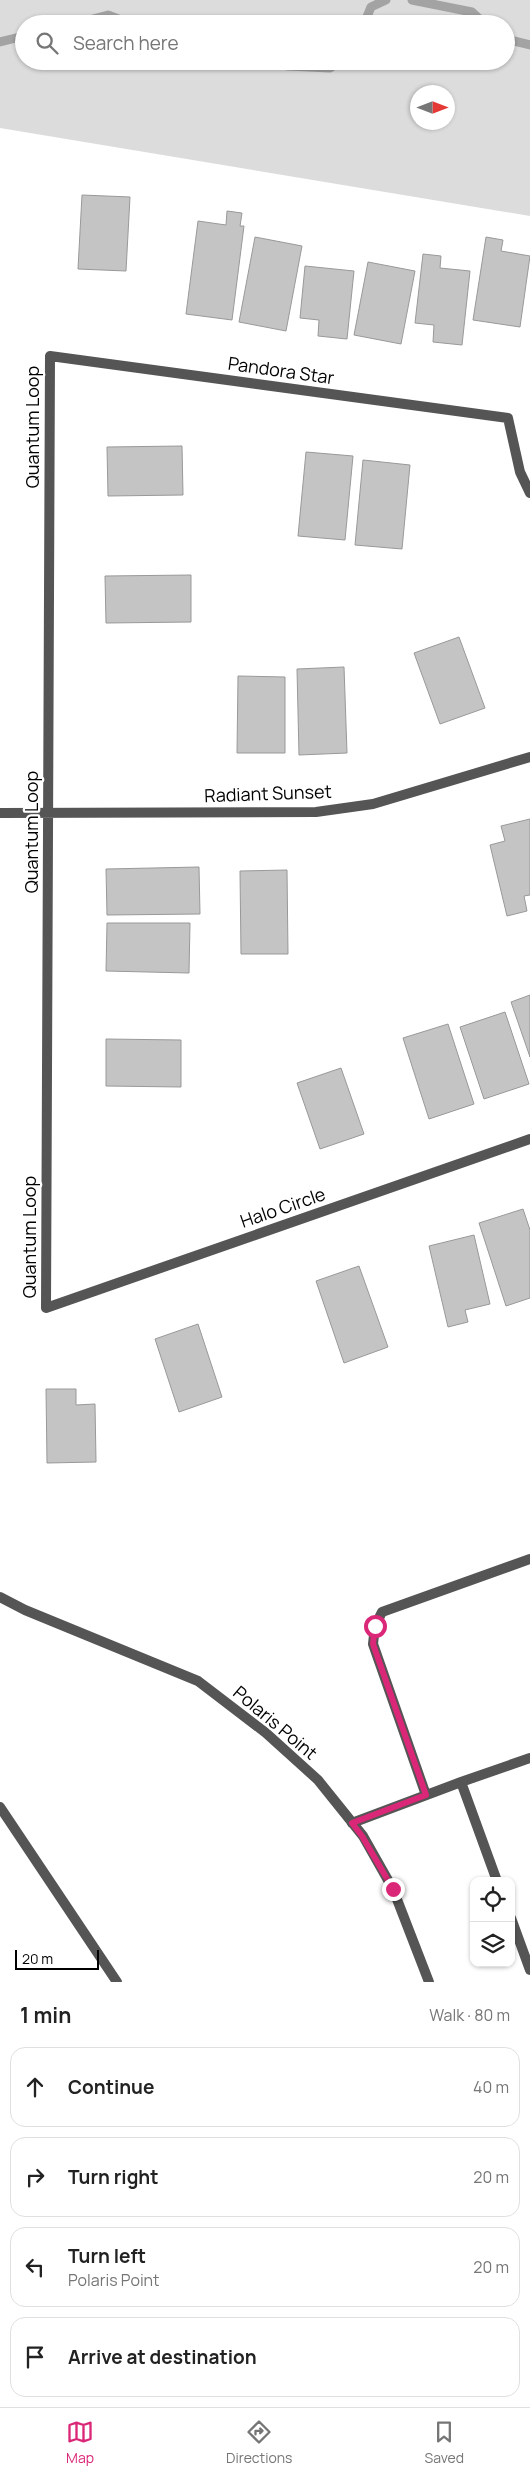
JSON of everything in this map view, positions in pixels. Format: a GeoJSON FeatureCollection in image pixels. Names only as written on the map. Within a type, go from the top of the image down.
{"type":"FeatureCollection","features":[{"type":"Feature","properties":{"kind":"street","name":"Pandora Star"},"geometry":{"type":"LineString","coordinates":[[50,356],[508,418],[520,472],[530,494]]}},
{"type":"Feature","properties":{"kind":"street","name":"Quantum Loop"},"geometry":{"type":"LineString","coordinates":[[46,1308],[50,356]]}},
{"type":"Feature","properties":{"kind":"street","name":"Radiant Sunset"},"geometry":{"type":"LineString","coordinates":[[0,813],[316,812],[373,804],[530,757]]}},
{"type":"Feature","properties":{"kind":"street","name":"Halo Circle"},"geometry":{"type":"LineString","coordinates":[[46,1308],[530,1139]]}},
{"type":"Feature","properties":{"kind":"street"},"geometry":{"type":"LineString","coordinates":[[426,1795],[373,1644],[375,1626],[382,1612],[530,1559]]}},
{"type":"Feature","properties":{"kind":"street","name":"Polaris Point"},"geometry":{"type":"LineString","coordinates":[[0,1597],[25,1610],[198,1681],[266,1733],[318,1780],[362,1836],[393,1889],[429,1982]]}},
{"type":"Feature","properties":{"kind":"street"},"geometry":{"type":"LineString","coordinates":[[352,1823],[530,1758]]}},
{"type":"Feature","properties":{"kind":"street"},"geometry":{"type":"LineString","coordinates":[[461,1782],[497,1877]]}},
{"type":"Feature","properties":{"kind":"street"},"geometry":{"type":"LineString","coordinates":[[0,1807],[117,1982]]}},
{"type":"Feature","properties":{"kind":"street"},"geometry":{"type":"LineString","coordinates":[[512,1922],[530,1970]]}},
{"type":"Feature","properties":{"kind":"shaded area"},"geometry":{"type":"Polygon","coordinates":[[[0,0],[530,0],[530,216],[0,128],[0,0]]]}},
{"type":"Feature","properties":{"kind":"building"},"geometry":{"type":"Polygon","coordinates":[[[82,195],[130,197],[126,271],[78,269],[82,195]]]}},
{"type":"Feature","properties":{"kind":"building"},"geometry":{"type":"Polygon","coordinates":[[[227,211],[242,213],[240,226],[244,226],[232,320],[186,314],[198,221],[226,225],[227,211]]]}},
{"type":"Feature","properties":{"kind":"building"},"geometry":{"type":"Polygon","coordinates":[[[255,237],[302,246],[286,331],[239,322],[255,237]]]}},
{"type":"Feature","properties":{"kind":"building"},"geometry":{"type":"Polygon","coordinates":[[[486,237],[503,240],[501,251],[530,256],[520,327],[473,320],[486,237]]]}},
{"type":"Feature","properties":{"kind":"building"},"geometry":{"type":"Polygon","coordinates":[[[423,254],[441,256],[440,268],[470,271],[462,345],[433,342],[434,325],[415,323],[423,254]]]}},
{"type":"Feature","properties":{"kind":"building"},"geometry":{"type":"Polygon","coordinates":[[[368,262],[415,271],[401,344],[354,335],[368,262]]]}},
{"type":"Feature","properties":{"kind":"building"},"geometry":{"type":"Polygon","coordinates":[[[305,266],[354,271],[347,339],[318,336],[319,320],[300,318],[305,266]]]}},
{"type":"Feature","properties":{"kind":"building"},"geometry":{"type":"Polygon","coordinates":[[[182,446],[183,495],[108,496],[107,447],[182,446]]]}},
{"type":"Feature","properties":{"kind":"building"},"geometry":{"type":"Polygon","coordinates":[[[306,452],[353,456],[345,540],[298,536],[306,452]]]}},
{"type":"Feature","properties":{"kind":"building"},"geometry":{"type":"Polygon","coordinates":[[[363,460],[410,465],[402,549],[355,545],[363,460]]]}},
{"type":"Feature","properties":{"kind":"building"},"geometry":{"type":"Polygon","coordinates":[[[191,575],[191,622],[106,623],[105,576],[191,575]]]}},
{"type":"Feature","properties":{"kind":"building"},"geometry":{"type":"Polygon","coordinates":[[[459,637],[485,708],[440,724],[414,653],[459,637]]]}},
{"type":"Feature","properties":{"kind":"building"},"geometry":{"type":"Polygon","coordinates":[[[344,667],[347,753],[299,755],[297,669],[344,667]]]}},
{"type":"Feature","properties":{"kind":"building"},"geometry":{"type":"Polygon","coordinates":[[[238,676],[285,677],[285,753],[237,753],[238,676]]]}},
{"type":"Feature","properties":{"kind":"building"},"geometry":{"type":"Polygon","coordinates":[[[530,819],[530,895],[524,896],[527,911],[507,916],[490,845],[505,841],[501,826],[530,819]]]}},
{"type":"Feature","properties":{"kind":"building"},"geometry":{"type":"Polygon","coordinates":[[[199,867],[200,914],[107,915],[106,869],[199,867]]]}},
{"type":"Feature","properties":{"kind":"building"},"geometry":{"type":"Polygon","coordinates":[[[287,870],[288,954],[241,954],[240,871],[287,870]]]}},
{"type":"Feature","properties":{"kind":"building"},"geometry":{"type":"Polygon","coordinates":[[[107,923],[190,923],[189,973],[106,971],[107,923]]]}},
{"type":"Feature","properties":{"kind":"building"},"geometry":{"type":"Polygon","coordinates":[[[530,995],[530,1057],[511,1002],[530,995]]]}},
{"type":"Feature","properties":{"kind":"building"},"geometry":{"type":"Polygon","coordinates":[[[505,1012],[529,1084],[484,1099],[460,1027],[505,1012]]]}},
{"type":"Feature","properties":{"kind":"building"},"geometry":{"type":"Polygon","coordinates":[[[448,1024],[474,1104],[429,1119],[403,1038],[448,1024]]]}},
{"type":"Feature","properties":{"kind":"building"},"geometry":{"type":"Polygon","coordinates":[[[106,1039],[181,1040],[181,1087],[106,1086],[106,1039]]]}},
{"type":"Feature","properties":{"kind":"building"},"geometry":{"type":"Polygon","coordinates":[[[341,1068],[364,1134],[320,1149],[297,1083],[341,1068]]]}},
{"type":"Feature","properties":{"kind":"building"},"geometry":{"type":"Polygon","coordinates":[[[523,1209],[530,1230],[530,1298],[506,1306],[479,1223],[523,1209]]]}},
{"type":"Feature","properties":{"kind":"building"},"geometry":{"type":"Polygon","coordinates":[[[474,1235],[490,1304],[465,1310],[468,1322],[448,1327],[429,1246],[474,1235]]]}},
{"type":"Feature","properties":{"kind":"building"},"geometry":{"type":"Polygon","coordinates":[[[359,1266],[388,1347],[344,1363],[316,1281],[359,1266]]]}},
{"type":"Feature","properties":{"kind":"building"},"geometry":{"type":"Polygon","coordinates":[[[198,1324],[222,1397],[179,1412],[155,1339],[198,1324]]]}},
{"type":"Feature","properties":{"kind":"building"},"geometry":{"type":"Polygon","coordinates":[[[46,1389],[76,1389],[76,1405],[95,1404],[96,1462],[47,1463],[46,1389]]]}},
{"type":"Feature","properties":{"kind":"waterway"},"geometry":{"type":"LineString","coordinates":[[368,15],[371,7],[386,0]]}},
{"type":"Feature","properties":{"kind":"waterway"},"geometry":{"type":"LineString","coordinates":[[412,0],[472,12],[475,15]]}},
{"type":"Feature","properties":{"kind":"waterway"},"geometry":{"type":"LineString","coordinates":[[0,42],[15,38]]}},
{"type":"Feature","properties":{"kind":"waterway"},"geometry":{"type":"LineString","coordinates":[[515,41],[530,45]]}},
{"type":"Feature","properties":{"kind":"route"},"geometry":{"type":"LineString","coordinates":[[375,1626],[373,1644],[426,1795],[352,1823],[362,1836],[393,1889]]}}]}
